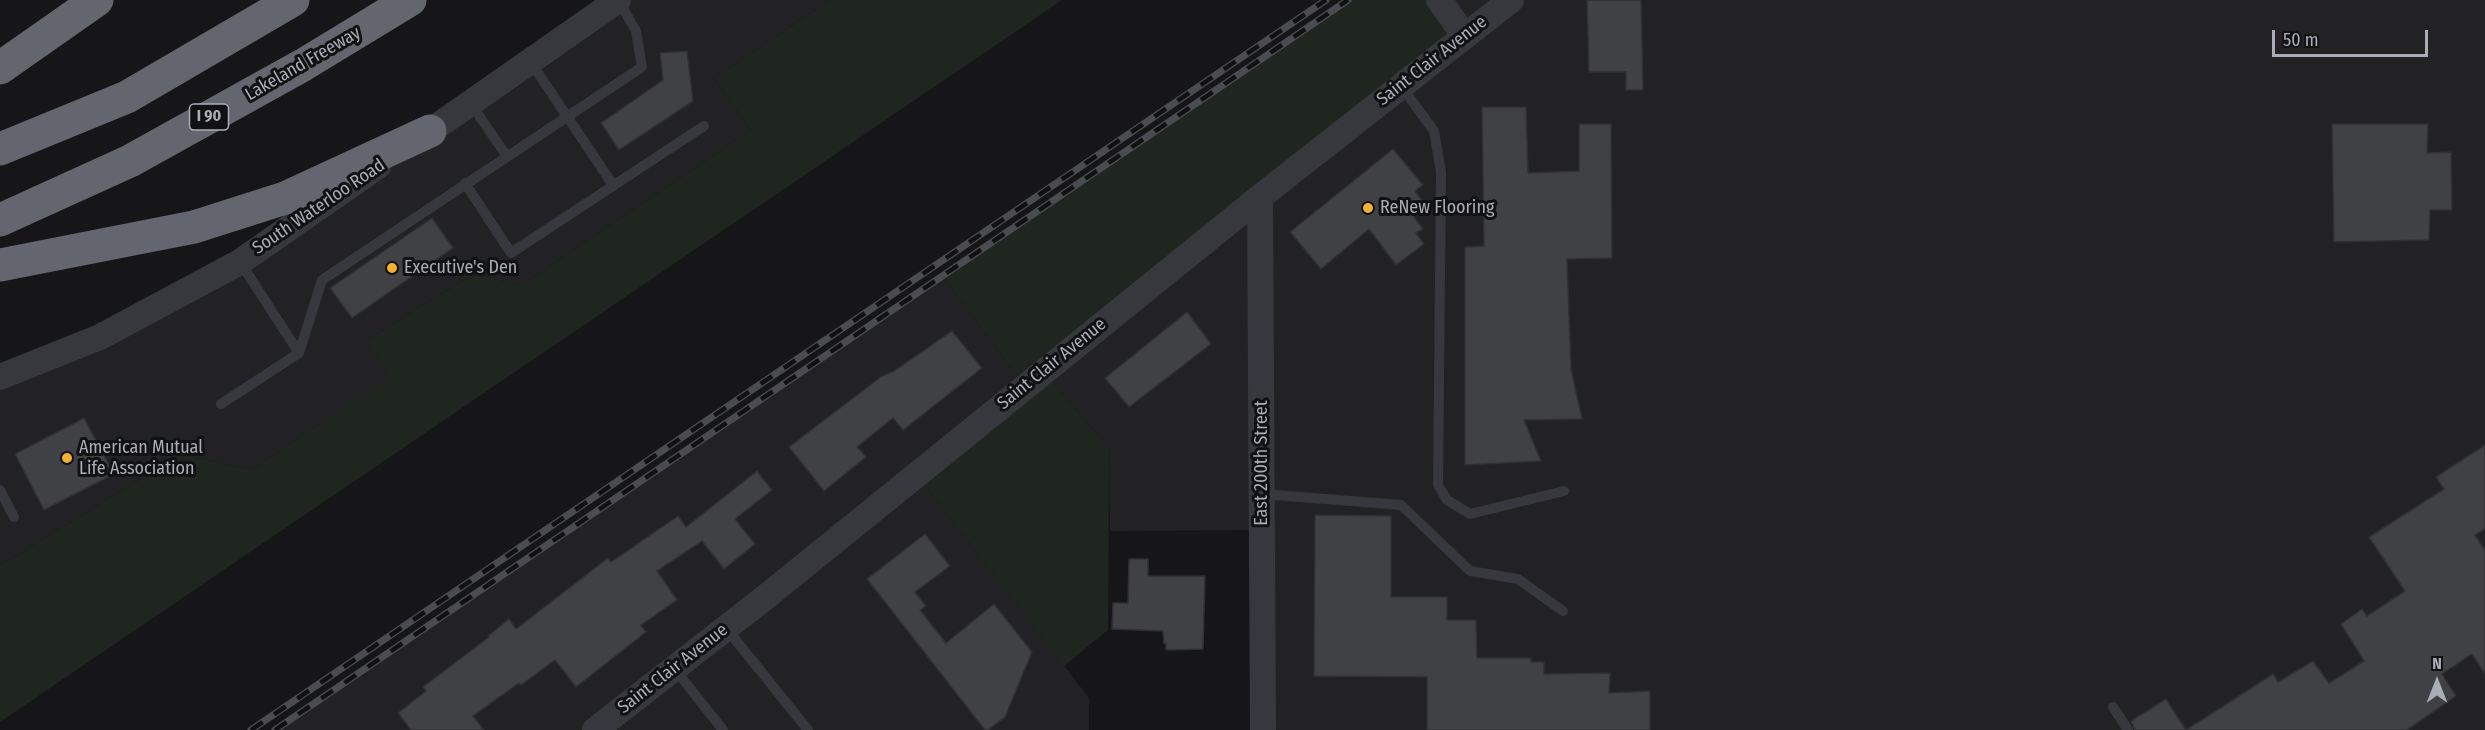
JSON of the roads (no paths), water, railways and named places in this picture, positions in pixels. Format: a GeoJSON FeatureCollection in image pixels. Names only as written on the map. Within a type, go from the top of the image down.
{"type":"FeatureCollection","features":[{"type":"Feature","properties":{"kind":"highway"},"geometry":{"type":"LineString","coordinates":[[0,68],[97,0]]}},
{"type":"Feature","properties":{"kind":"highway"},"geometry":{"type":"LineString","coordinates":[[0,149],[127,97],[294,0]]}},
{"type":"Feature","properties":{"kind":"highway","name":"Lakeland Freeway"},"geometry":{"type":"LineString","coordinates":[[0,220],[130,161],[303,65],[411,0]]}},
{"type":"Feature","properties":{"kind":"highway"},"geometry":{"type":"LineString","coordinates":[[0,265],[194,226],[228,216],[285,198],[430,131]]}},
{"type":"Feature","properties":{"kind":"street","name":"South Waterloo Road"},"geometry":{"type":"LineString","coordinates":[[0,377],[100,337],[240,262],[618,0]]}},
{"type":"Feature","properties":{"kind":"street"},"geometry":{"type":"LineString","coordinates":[[1439,0],[1465,36]]}},
{"type":"Feature","properties":{"kind":"street","name":"Saint Clair Avenue"},"geometry":{"type":"LineString","coordinates":[[595,730],[726,628],[1260,196],[1511,0]]}},
{"type":"Feature","properties":{"kind":"street","name":"East 200th Street"},"geometry":{"type":"LineString","coordinates":[[1260,196],[1263,730]]}},
{"type":"Feature","properties":{"kind":"lane"},"geometry":{"type":"LineString","coordinates":[[221,404],[299,353],[322,280],[506,155],[642,67],[636,31],[618,0]]}},
{"type":"Feature","properties":{"kind":"lane"},"geometry":{"type":"LineString","coordinates":[[530,61],[613,185]]}},
{"type":"Feature","properties":{"kind":"lane"},"geometry":{"type":"LineString","coordinates":[[1401,86],[1434,131],[1441,172],[1438,485],[1447,500],[1470,514],[1564,491]]}},
{"type":"Feature","properties":{"kind":"lane"},"geometry":{"type":"LineString","coordinates":[[470,103],[506,155]]}},
{"type":"Feature","properties":{"kind":"lane"},"geometry":{"type":"LineString","coordinates":[[465,183],[511,253],[704,126]]}},
{"type":"Feature","properties":{"kind":"lane"},"geometry":{"type":"LineString","coordinates":[[240,262],[299,353]]}},
{"type":"Feature","properties":{"kind":"lane"},"geometry":{"type":"LineString","coordinates":[[0,489],[14,517]]}},
{"type":"Feature","properties":{"kind":"lane"},"geometry":{"type":"LineString","coordinates":[[1262,494],[1401,505],[1470,571],[1518,579],[1563,611]]}},
{"type":"Feature","properties":{"kind":"lane"},"geometry":{"type":"LineString","coordinates":[[726,628],[808,730]]}},
{"type":"Feature","properties":{"kind":"lane"},"geometry":{"type":"LineString","coordinates":[[674,668],[723,730]]}},
{"type":"Feature","properties":{"kind":"lane"},"geometry":{"type":"LineString","coordinates":[[2113,707],[2128,730]]}},
{"type":"Feature","properties":{"kind":"railway"},"geometry":{"type":"LineString","coordinates":[[251,730],[1326,0]]}},
{"type":"Feature","properties":{"kind":"railway"},"geometry":{"type":"LineString","coordinates":[[275,730],[1348,0]]}},
{"type":"Feature","properties":{"kind":"place","name":"ReNew Flooring"},"geometry":{"type":"Point","coordinates":[1368,208]}},
{"type":"Feature","properties":{"kind":"place","name":"Executive's Den"},"geometry":{"type":"Point","coordinates":[392,268]}},
{"type":"Feature","properties":{"kind":"place","name":"American Mutual Life Association"},"geometry":{"type":"Point","coordinates":[67,458]}}]}
